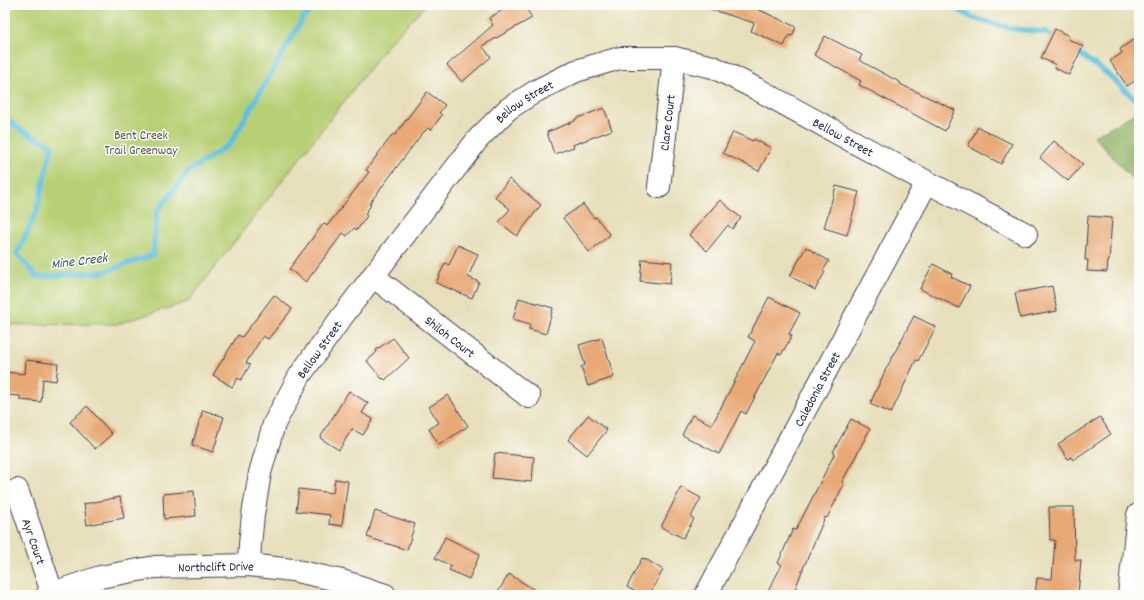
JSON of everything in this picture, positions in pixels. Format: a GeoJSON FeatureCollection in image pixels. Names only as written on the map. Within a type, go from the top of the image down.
{"type":"FeatureCollection","features":[{"type":"Feature","properties":{"kind":"street","name":"Bellow Street"},"geometry":{"type":"LineString","coordinates":[[249,565],[253,515],[260,473],[274,424],[300,375],[373,276],[478,139],[508,110],[536,91],[576,71],[620,58],[674,58],[713,67],[757,89],[926,182],[1026,234]]}},
{"type":"Feature","properties":{"kind":"street","name":"Clare Court"},"geometry":{"type":"LineString","coordinates":[[659,187],[674,58]]}},
{"type":"Feature","properties":{"kind":"street","name":"Caledonia Street"},"geometry":{"type":"LineString","coordinates":[[706,595],[926,182]]}},
{"type":"Feature","properties":{"kind":"street","name":"Shiloh Court"},"geometry":{"type":"LineString","coordinates":[[373,276],[529,397]]}},
{"type":"Feature","properties":{"kind":"street","name":"Ayr Court"},"geometry":{"type":"LineString","coordinates":[[17,490],[50,594]]}},
{"type":"Feature","properties":{"kind":"street"},"geometry":{"type":"LineString","coordinates":[[1129,595],[1138,514]]}},
{"type":"Feature","properties":{"kind":"street","name":"Northclift Drive"},"geometry":{"type":"LineString","coordinates":[[50,594],[100,577],[155,567],[249,565],[292,570],[342,582],[386,595]]}},
{"type":"Feature","properties":{"kind":"path"},"geometry":{"type":"LineString","coordinates":[[62,5],[67,7],[71,5]]}},
{"type":"Feature","properties":{"kind":"green space","name":"Bent Creek Trail Greenway"},"geometry":{"type":"Polygon","coordinates":[[[5,5],[426,5],[390,42],[188,302],[117,324],[5,325],[5,5]]]}},
{"type":"Feature","properties":{"kind":"green space"},"geometry":{"type":"Polygon","coordinates":[[[1139,111],[1139,187],[1094,136],[1139,111]]]}},
{"type":"Feature","properties":{"kind":"building"},"geometry":{"type":"Polygon","coordinates":[[[511,5],[524,5],[532,18],[482,46],[491,57],[462,82],[447,65],[493,25],[489,18],[511,5]]]}},
{"type":"Feature","properties":{"kind":"building"},"geometry":{"type":"Polygon","coordinates":[[[708,5],[749,5],[796,27],[792,36],[789,35],[784,46],[751,31],[754,23],[707,8],[708,5]]]}},
{"type":"Feature","properties":{"kind":"building"},"geometry":{"type":"Polygon","coordinates":[[[1055,29],[1069,36],[1068,39],[1083,46],[1069,75],[1055,68],[1056,65],[1041,58],[1055,29]]]}},
{"type":"Feature","properties":{"kind":"building"},"geometry":{"type":"Polygon","coordinates":[[[825,36],[862,55],[859,60],[901,83],[900,84],[955,110],[945,131],[859,85],[861,81],[814,55],[825,36]]]}},
{"type":"Feature","properties":{"kind":"building"},"geometry":{"type":"Polygon","coordinates":[[[1133,40],[1139,49],[1139,78],[1127,86],[1110,61],[1122,53],[1120,49],[1133,40]]]}},
{"type":"Feature","properties":{"kind":"building"},"geometry":{"type":"Polygon","coordinates":[[[427,92],[445,105],[439,113],[442,115],[431,130],[428,128],[421,135],[369,204],[371,205],[365,214],[367,216],[357,230],[354,228],[347,236],[343,233],[306,282],[289,269],[324,223],[327,226],[369,172],[366,170],[393,134],[395,135],[427,92]]]}},
{"type":"Feature","properties":{"kind":"building"},"geometry":{"type":"Polygon","coordinates":[[[604,108],[612,130],[554,154],[547,132],[604,108]]]}},
{"type":"Feature","properties":{"kind":"building"},"geometry":{"type":"Polygon","coordinates":[[[978,127],[1012,144],[1001,164],[968,146],[978,127]]]}},
{"type":"Feature","properties":{"kind":"building"},"geometry":{"type":"Polygon","coordinates":[[[733,132],[753,141],[754,139],[771,148],[759,171],[723,153],[733,132]]]}},
{"type":"Feature","properties":{"kind":"building"},"geometry":{"type":"Polygon","coordinates":[[[1054,141],[1083,164],[1068,181],[1040,158],[1054,141]]]}},
{"type":"Feature","properties":{"kind":"building"},"geometry":{"type":"Polygon","coordinates":[[[509,179],[541,205],[517,236],[499,222],[510,209],[495,197],[509,179]]]}},
{"type":"Feature","properties":{"kind":"building"},"geometry":{"type":"Polygon","coordinates":[[[836,186],[859,192],[847,235],[824,228],[836,186]]]}},
{"type":"Feature","properties":{"kind":"building"},"geometry":{"type":"Polygon","coordinates":[[[720,200],[741,218],[732,229],[728,225],[707,251],[689,235],[720,200]]]}},
{"type":"Feature","properties":{"kind":"building"},"geometry":{"type":"Polygon","coordinates":[[[583,204],[594,218],[596,217],[610,235],[589,252],[563,218],[583,204]]]}},
{"type":"Feature","properties":{"kind":"building"},"geometry":{"type":"Polygon","coordinates":[[[1088,216],[1112,218],[1107,272],[1087,271],[1088,260],[1085,260],[1088,216]]]}},
{"type":"Feature","properties":{"kind":"building"},"geometry":{"type":"Polygon","coordinates":[[[458,245],[478,254],[468,277],[479,282],[472,298],[436,283],[445,263],[449,265],[458,245]]]}},
{"type":"Feature","properties":{"kind":"building"},"geometry":{"type":"Polygon","coordinates":[[[806,247],[829,261],[815,290],[790,276],[806,247]]]}},
{"type":"Feature","properties":{"kind":"building"},"geometry":{"type":"Polygon","coordinates":[[[642,259],[672,262],[670,284],[640,281],[642,259]]]}},
{"type":"Feature","properties":{"kind":"building"},"geometry":{"type":"Polygon","coordinates":[[[933,264],[952,274],[951,277],[970,286],[959,308],[920,289],[933,264]]]}},
{"type":"Feature","properties":{"kind":"building"},"geometry":{"type":"Polygon","coordinates":[[[1052,286],[1057,311],[1020,318],[1015,293],[1052,286]]]}},
{"type":"Feature","properties":{"kind":"building"},"geometry":{"type":"Polygon","coordinates":[[[274,295],[292,309],[268,339],[263,336],[246,363],[250,365],[241,380],[238,378],[232,387],[213,375],[238,335],[242,337],[274,295]]]}},
{"type":"Feature","properties":{"kind":"building"},"geometry":{"type":"Polygon","coordinates":[[[769,297],[800,313],[789,334],[792,336],[781,355],[778,353],[746,414],[741,411],[719,454],[682,435],[692,415],[712,425],[755,341],[748,337],[769,297]]]}},
{"type":"Feature","properties":{"kind":"building"},"geometry":{"type":"Polygon","coordinates":[[[519,298],[553,308],[546,334],[529,329],[530,324],[513,319],[519,298]]]}},
{"type":"Feature","properties":{"kind":"building"},"geometry":{"type":"Polygon","coordinates":[[[914,316],[936,327],[918,361],[916,360],[891,413],[870,404],[885,371],[914,316]]]}},
{"type":"Feature","properties":{"kind":"building"},"geometry":{"type":"Polygon","coordinates":[[[393,338],[409,358],[385,380],[383,378],[382,379],[367,361],[377,352],[376,350],[393,338]]]}},
{"type":"Feature","properties":{"kind":"building"},"geometry":{"type":"Polygon","coordinates":[[[602,338],[614,377],[588,386],[581,367],[585,365],[579,345],[602,338]]]}},
{"type":"Feature","properties":{"kind":"building"},"geometry":{"type":"Polygon","coordinates":[[[26,360],[58,364],[56,381],[43,379],[41,402],[20,400],[20,396],[5,395],[5,372],[25,374],[26,360]]]}},
{"type":"Feature","properties":{"kind":"building"},"geometry":{"type":"Polygon","coordinates":[[[349,391],[368,403],[362,413],[373,419],[363,435],[352,429],[339,450],[320,438],[349,391]]]}},
{"type":"Feature","properties":{"kind":"building"},"geometry":{"type":"Polygon","coordinates":[[[448,395],[468,426],[439,445],[429,429],[439,423],[429,407],[448,395]]]}},
{"type":"Feature","properties":{"kind":"building"},"geometry":{"type":"Polygon","coordinates":[[[87,406],[112,434],[95,449],[70,422],[87,406]]]}},
{"type":"Feature","properties":{"kind":"building"},"geometry":{"type":"Polygon","coordinates":[[[203,410],[224,417],[213,452],[192,445],[203,410]]]}},
{"type":"Feature","properties":{"kind":"building"},"geometry":{"type":"Polygon","coordinates":[[[588,415],[607,430],[587,455],[568,440],[588,415]]]}},
{"type":"Feature","properties":{"kind":"building"},"geometry":{"type":"Polygon","coordinates":[[[1100,417],[1111,434],[1073,460],[1071,457],[1068,459],[1058,444],[1100,417]]]}},
{"type":"Feature","properties":{"kind":"building"},"geometry":{"type":"Polygon","coordinates":[[[851,419],[870,429],[842,482],[844,484],[827,518],[825,517],[796,587],[792,595],[766,595],[782,565],[778,563],[793,529],[796,530],[835,453],[833,452],[851,419]]]}},
{"type":"Feature","properties":{"kind":"building"},"geometry":{"type":"Polygon","coordinates":[[[495,453],[534,457],[532,482],[492,478],[495,453]]]}},
{"type":"Feature","properties":{"kind":"building"},"geometry":{"type":"Polygon","coordinates":[[[335,479],[348,481],[342,526],[329,524],[330,515],[296,511],[299,489],[333,493],[335,479]]]}},
{"type":"Feature","properties":{"kind":"building"},"geometry":{"type":"Polygon","coordinates":[[[681,487],[701,498],[691,517],[694,519],[683,538],[661,527],[681,487]]]}},
{"type":"Feature","properties":{"kind":"building"},"geometry":{"type":"Polygon","coordinates":[[[194,491],[196,516],[164,519],[163,494],[194,491]]]}},
{"type":"Feature","properties":{"kind":"building"},"geometry":{"type":"Polygon","coordinates":[[[120,497],[124,518],[87,525],[84,504],[120,497]]]}},
{"type":"Feature","properties":{"kind":"building"},"geometry":{"type":"Polygon","coordinates":[[[1049,507],[1074,507],[1075,560],[1081,560],[1078,595],[1035,595],[1037,578],[1052,579],[1055,540],[1050,540],[1049,507]]]}},
{"type":"Feature","properties":{"kind":"building"},"geometry":{"type":"Polygon","coordinates":[[[375,511],[415,524],[407,550],[367,537],[375,511]]]}},
{"type":"Feature","properties":{"kind":"building"},"geometry":{"type":"Polygon","coordinates":[[[445,537],[480,554],[469,579],[449,570],[451,566],[435,558],[445,537]]]}},
{"type":"Feature","properties":{"kind":"building"},"geometry":{"type":"Polygon","coordinates":[[[642,558],[663,570],[649,595],[641,595],[627,587],[642,558]]]}},
{"type":"Feature","properties":{"kind":"building"},"geometry":{"type":"Polygon","coordinates":[[[509,574],[543,595],[496,595],[509,574]]]}},
{"type":"Feature","properties":{"kind":"waterway","name":"Mine Creek"},"geometry":{"type":"LineString","coordinates":[[5,118],[21,130],[52,146],[36,213],[17,254],[37,277],[103,272],[153,255],[157,211],[188,172],[230,144],[303,18],[318,5]]}},
{"type":"Feature","properties":{"kind":"waterway"},"geometry":{"type":"LineString","coordinates":[[950,5],[973,18],[1013,29],[1045,32],[1057,39]]}},
{"type":"Feature","properties":{"kind":"waterway"},"geometry":{"type":"LineString","coordinates":[[1074,50],[1109,75],[1139,103]]}}]}
